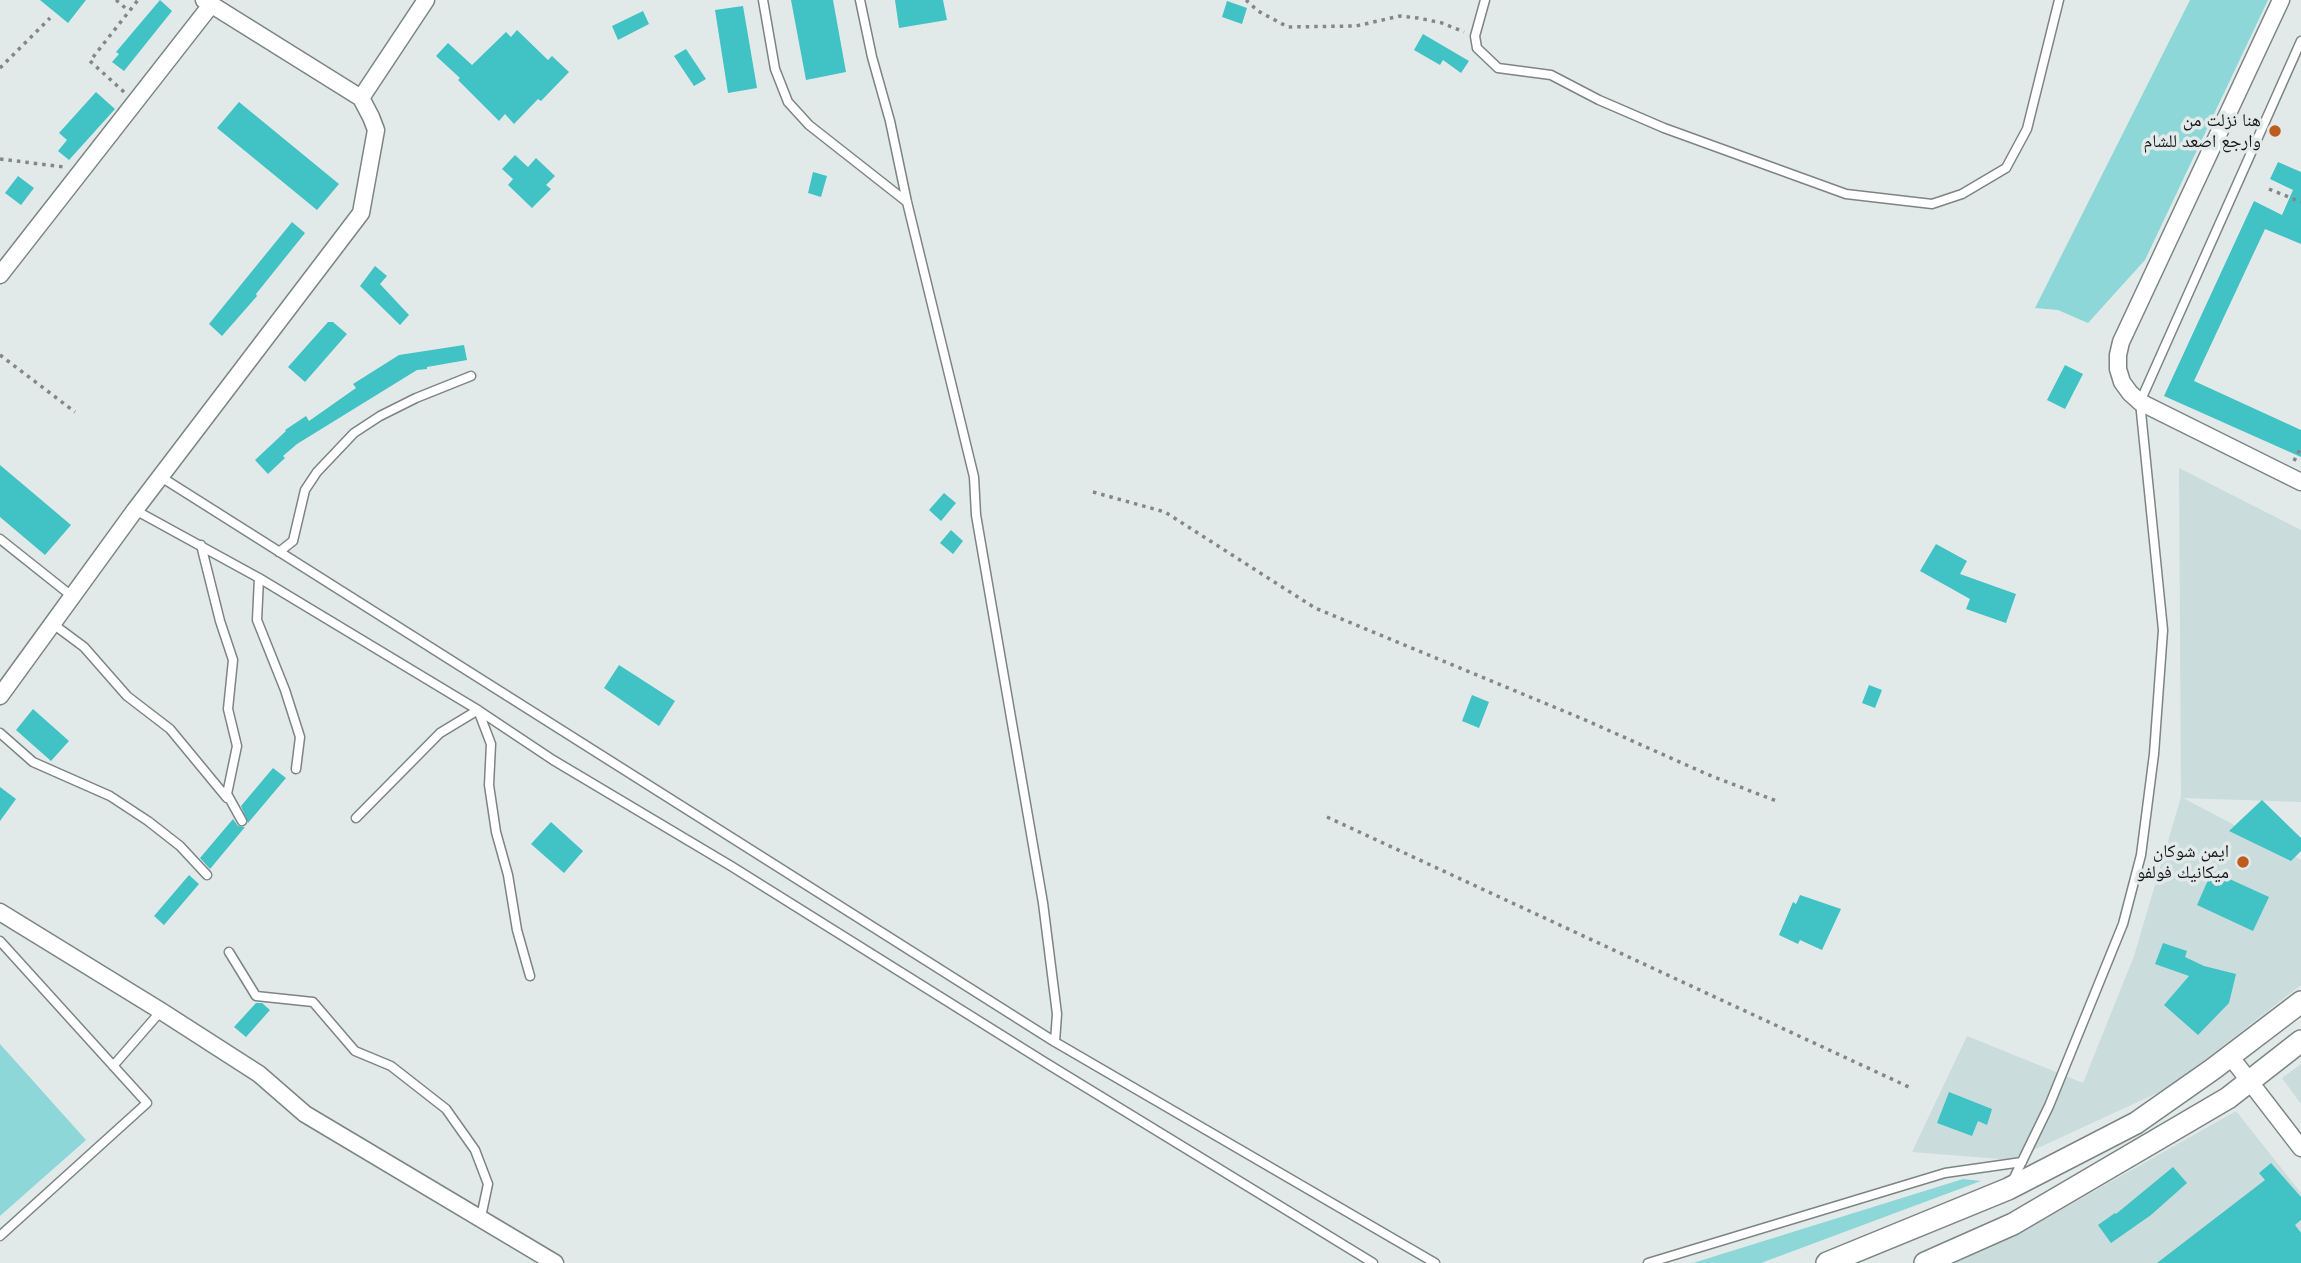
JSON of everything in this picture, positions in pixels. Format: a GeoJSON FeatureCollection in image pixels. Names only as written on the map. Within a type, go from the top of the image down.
{"type":"FeatureCollection","features":[{"type":"Feature","properties":{"kind":"main road"},"geometry":{"type":"LineString","coordinates":[[1827,1263],[2008,1189],[2136,1123],[2301,1002]]}},
{"type":"Feature","properties":{"kind":"main road"},"geometry":{"type":"LineString","coordinates":[[1926,1263],[2012,1224],[2228,1098],[2301,1041]]}},
{"type":"Feature","properties":{"kind":"street"},"geometry":{"type":"LineString","coordinates":[[361,98],[426,0]]}},
{"type":"Feature","properties":{"kind":"street"},"geometry":{"type":"LineString","coordinates":[[2281,0],[2121,342],[2118,369],[2122,382],[2140,402],[2301,482]]}},
{"type":"Feature","properties":{"kind":"street"},"geometry":{"type":"LineString","coordinates":[[0,275],[135,102],[207,3],[361,98],[372,117],[376,130],[361,214],[135,510],[0,696]]}},
{"type":"Feature","properties":{"kind":"street"},"geometry":{"type":"LineString","coordinates":[[0,912],[259,1074],[305,1114],[555,1263]]}},
{"type":"Feature","properties":{"kind":"street"},"geometry":{"type":"LineString","coordinates":[[2230,1056],[2301,1148]]}},
{"type":"Feature","properties":{"kind":"lane"},"geometry":{"type":"LineString","coordinates":[[763,0],[775,69],[788,102],[809,125],[907,202]]}},
{"type":"Feature","properties":{"kind":"lane"},"geometry":{"type":"LineString","coordinates":[[860,0],[974,477],[976,515],[1043,903],[1057,1014],[1055,1042]]}},
{"type":"Feature","properties":{"kind":"lane"},"geometry":{"type":"LineString","coordinates":[[1485,0],[1475,36],[1477,48],[1498,68],[1551,75],[1599,100],[1664,128],[1846,194],[1931,204],[1962,194],[2006,168],[2027,129],[2059,0]]}},
{"type":"Feature","properties":{"kind":"lane"},"geometry":{"type":"LineString","coordinates":[[2008,1189],[2049,1106],[2123,924],[2141,855],[2154,754],[2163,630],[2140,402],[2301,41]]}},
{"type":"Feature","properties":{"kind":"lane"},"geometry":{"type":"LineString","coordinates":[[279,552],[293,541],[305,490],[317,472],[355,433],[380,416],[416,398],[471,376]]}},
{"type":"Feature","properties":{"kind":"lane"},"geometry":{"type":"LineString","coordinates":[[161,477],[1055,1042],[1435,1263]]}},
{"type":"Feature","properties":{"kind":"lane"},"geometry":{"type":"LineString","coordinates":[[135,510],[259,578],[478,710],[553,760],[731,866],[1034,1056],[1373,1263]]}},
{"type":"Feature","properties":{"kind":"lane"},"geometry":{"type":"LineString","coordinates":[[0,539],[73,597]]}},
{"type":"Feature","properties":{"kind":"lane"},"geometry":{"type":"LineString","coordinates":[[201,545],[233,660],[228,709],[237,746],[226,794],[242,821]]}},
{"type":"Feature","properties":{"kind":"lane"},"geometry":{"type":"LineString","coordinates":[[259,578],[257,620],[285,690],[300,737],[296,769]]}},
{"type":"Feature","properties":{"kind":"lane"},"geometry":{"type":"LineString","coordinates":[[53,624],[84,647],[127,696],[170,729],[232,803]]}},
{"type":"Feature","properties":{"kind":"lane"},"geometry":{"type":"LineString","coordinates":[[356,818],[440,733],[478,710]]}},
{"type":"Feature","properties":{"kind":"lane"},"geometry":{"type":"LineString","coordinates":[[478,710],[491,744],[489,785],[496,832],[530,976]]}},
{"type":"Feature","properties":{"kind":"lane"},"geometry":{"type":"LineString","coordinates":[[0,733],[33,762],[110,796],[148,821],[180,846],[207,875]]}},
{"type":"Feature","properties":{"kind":"lane"},"geometry":{"type":"LineString","coordinates":[[0,941],[147,1103],[0,1236]]}},
{"type":"Feature","properties":{"kind":"lane"},"geometry":{"type":"LineString","coordinates":[[229,952],[256,996],[313,1002],[355,1051],[391,1066],[446,1109],[475,1150],[488,1184],[481,1217]]}},
{"type":"Feature","properties":{"kind":"lane"},"geometry":{"type":"LineString","coordinates":[[113,1066],[161,1011]]}},
{"type":"Feature","properties":{"kind":"lane"},"geometry":{"type":"LineString","coordinates":[[1648,1263],[1945,1173],[2022,1162]]}},
{"type":"Feature","properties":{"kind":"path"},"geometry":{"type":"LineString","coordinates":[[116,0],[129,11]]}},
{"type":"Feature","properties":{"kind":"path"},"geometry":{"type":"LineString","coordinates":[[135,102],[90,61],[138,0]]}},
{"type":"Feature","properties":{"kind":"path"},"geometry":{"type":"LineString","coordinates":[[1246,0],[1258,11],[1288,27],[1356,26],[1400,16],[1442,23],[1475,36]]}},
{"type":"Feature","properties":{"kind":"path"},"geometry":{"type":"LineString","coordinates":[[0,68],[50,18]]}},
{"type":"Feature","properties":{"kind":"path"},"geometry":{"type":"LineString","coordinates":[[0,159],[82,170]]}},
{"type":"Feature","properties":{"kind":"path"},"geometry":{"type":"LineString","coordinates":[[2269,188],[2301,202]]}},
{"type":"Feature","properties":{"kind":"path"},"geometry":{"type":"LineString","coordinates":[[0,355],[75,412]]}},
{"type":"Feature","properties":{"kind":"path"},"geometry":{"type":"LineString","coordinates":[[1093,492],[1165,512],[1315,608],[1779,802]]}},
{"type":"Feature","properties":{"kind":"path"},"geometry":{"type":"LineString","coordinates":[[1327,817],[1911,1088]]}},
{"type":"Feature","properties":{"kind":"shaded area"},"geometry":{"type":"Polygon","coordinates":[[[2190,0],[2268,0],[2145,260],[2088,323],[2058,310],[2035,308],[2190,0]]]}},
{"type":"Feature","properties":{"kind":"shaded area"},"geometry":{"type":"Polygon","coordinates":[[[2179,468],[2301,530],[2301,802],[2183,798],[2301,860],[2301,985],[2170,1087],[2012,1160],[1912,1152],[1967,1036],[2083,1083],[2134,956],[2181,797],[2179,468]]]}},
{"type":"Feature","properties":{"kind":"shaded area"},"geometry":{"type":"Polygon","coordinates":[[[0,1044],[86,1140],[0,1216],[0,1044]]]}},
{"type":"Feature","properties":{"kind":"shaded area"},"geometry":{"type":"Polygon","coordinates":[[[2301,1064],[2301,1104],[2282,1078],[2301,1064]]]}},
{"type":"Feature","properties":{"kind":"shaded area"},"geometry":{"type":"Polygon","coordinates":[[[2236,1111],[2301,1193],[2301,1263],[1945,1263],[2029,1228],[2236,1111]]]}},
{"type":"Feature","properties":{"kind":"shaded area"},"geometry":{"type":"Polygon","coordinates":[[[1963,1179],[1981,1181],[1761,1263],[1693,1263],[1963,1179]]]}},
{"type":"Feature","properties":{"kind":"building"},"geometry":{"type":"Polygon","coordinates":[[[40,0],[86,0],[68,23],[40,0]]]}},
{"type":"Feature","properties":{"kind":"building"},"geometry":{"type":"Polygon","coordinates":[[[160,0],[172,11],[124,71],[112,62],[119,54],[116,52],[160,0]]]}},
{"type":"Feature","properties":{"kind":"building"},"geometry":{"type":"Polygon","coordinates":[[[791,0],[833,0],[846,72],[806,80],[791,0]]]}},
{"type":"Feature","properties":{"kind":"building"},"geometry":{"type":"Polygon","coordinates":[[[895,0],[943,0],[947,20],[899,28],[895,0]]]}},
{"type":"Feature","properties":{"kind":"building"},"geometry":{"type":"Polygon","coordinates":[[[1227,1],[1247,8],[1242,24],[1222,17],[1227,1]]]}},
{"type":"Feature","properties":{"kind":"building"},"geometry":{"type":"Polygon","coordinates":[[[743,6],[757,88],[728,93],[715,10],[743,6]]]}},
{"type":"Feature","properties":{"kind":"building"},"geometry":{"type":"Polygon","coordinates":[[[643,11],[649,24],[618,40],[612,26],[643,11]]]}},
{"type":"Feature","properties":{"kind":"building"},"geometry":{"type":"Polygon","coordinates":[[[517,30],[548,60],[552,56],[569,72],[514,124],[505,114],[499,121],[436,56],[448,43],[472,65],[506,32],[511,37],[517,30]]]}},
{"type":"Feature","properties":{"kind":"building"},"geometry":{"type":"Polygon","coordinates":[[[1423,34],[1469,61],[1461,73],[1443,60],[1440,65],[1414,50],[1423,34]]]}},
{"type":"Feature","properties":{"kind":"building"},"geometry":{"type":"Polygon","coordinates":[[[686,49],[706,79],[694,86],[674,56],[686,49]]]}},
{"type":"Feature","properties":{"kind":"building"},"geometry":{"type":"Polygon","coordinates":[[[96,92],[115,109],[69,160],[58,151],[67,140],[59,133],[96,92]]]}},
{"type":"Feature","properties":{"kind":"building"},"geometry":{"type":"Polygon","coordinates":[[[239,102],[339,184],[317,210],[217,128],[239,102]]]}},
{"type":"Feature","properties":{"kind":"building"},"geometry":{"type":"Polygon","coordinates":[[[515,155],[528,167],[536,158],[555,176],[546,185],[551,189],[532,208],[508,185],[513,179],[502,169],[515,155]]]}},
{"type":"Feature","properties":{"kind":"building"},"geometry":{"type":"Polygon","coordinates":[[[2278,162],[2301,172],[2301,244],[2265,229],[2194,381],[2301,430],[2301,457],[2164,396],[2254,201],[2282,215],[2293,190],[2270,179],[2278,162]]]}},
{"type":"Feature","properties":{"kind":"building"},"geometry":{"type":"Polygon","coordinates":[[[813,172],[827,176],[821,197],[808,193],[813,172]]]}},
{"type":"Feature","properties":{"kind":"building"},"geometry":{"type":"Polygon","coordinates":[[[18,176],[34,188],[21,205],[5,193],[18,176]]]}},
{"type":"Feature","properties":{"kind":"building"},"geometry":{"type":"Polygon","coordinates":[[[292,222],[305,233],[257,296],[222,336],[209,324],[292,222]]]}},
{"type":"Feature","properties":{"kind":"building"},"geometry":{"type":"Polygon","coordinates":[[[375,266],[387,276],[380,284],[409,315],[400,325],[360,286],[375,266]]]}},
{"type":"Feature","properties":{"kind":"building"},"geometry":{"type":"Polygon","coordinates":[[[328,322],[333,322],[347,334],[305,382],[288,367],[328,322]]]}},
{"type":"Feature","properties":{"kind":"building"},"geometry":{"type":"Polygon","coordinates":[[[464,345],[467,360],[417,370],[297,444],[268,474],[255,460],[285,430],[306,416],[309,421],[356,388],[353,384],[399,355],[464,345]]]}},
{"type":"Feature","properties":{"kind":"building"},"geometry":{"type":"Polygon","coordinates":[[[2065,365],[2083,374],[2065,409],[2047,400],[2065,365]]]}},
{"type":"Feature","properties":{"kind":"building"},"geometry":{"type":"Polygon","coordinates":[[[0,465],[71,525],[45,555],[0,517],[0,465]]]}},
{"type":"Feature","properties":{"kind":"building"},"geometry":{"type":"Polygon","coordinates":[[[944,493],[956,503],[941,521],[929,510],[944,493]]]}},
{"type":"Feature","properties":{"kind":"building"},"geometry":{"type":"Polygon","coordinates":[[[951,530],[963,541],[953,554],[940,543],[951,530]]]}},
{"type":"Feature","properties":{"kind":"building"},"geometry":{"type":"Polygon","coordinates":[[[1936,544],[1967,561],[1960,574],[2016,594],[2006,623],[1966,609],[1970,599],[1920,571],[1936,544]]]}},
{"type":"Feature","properties":{"kind":"building"},"geometry":{"type":"Polygon","coordinates":[[[619,665],[675,701],[659,726],[604,688],[619,665]]]}},
{"type":"Feature","properties":{"kind":"building"},"geometry":{"type":"Polygon","coordinates":[[[1869,685],[1882,690],[1875,708],[1862,703],[1869,685]]]}},
{"type":"Feature","properties":{"kind":"building"},"geometry":{"type":"Polygon","coordinates":[[[1472,695],[1489,702],[1479,728],[1462,721],[1472,695]]]}},
{"type":"Feature","properties":{"kind":"building"},"geometry":{"type":"Polygon","coordinates":[[[33,709],[69,741],[51,761],[16,730],[33,709]]]}},
{"type":"Feature","properties":{"kind":"building"},"geometry":{"type":"Polygon","coordinates":[[[273,768],[286,778],[248,823],[241,806],[273,768]]]}},
{"type":"Feature","properties":{"kind":"building"},"geometry":{"type":"Polygon","coordinates":[[[0,787],[16,799],[0,821],[0,787]]]}},
{"type":"Feature","properties":{"kind":"building"},"geometry":{"type":"Polygon","coordinates":[[[2262,800],[2301,838],[2301,851],[2291,861],[2229,831],[2262,800]]]}},
{"type":"Feature","properties":{"kind":"building"},"geometry":{"type":"Polygon","coordinates":[[[233,819],[238,826],[245,827],[210,869],[200,858],[233,819]]]}},
{"type":"Feature","properties":{"kind":"building"},"geometry":{"type":"Polygon","coordinates":[[[551,822],[583,851],[564,873],[531,844],[551,822]]]}},
{"type":"Feature","properties":{"kind":"building"},"geometry":{"type":"Polygon","coordinates":[[[2212,871],[2269,897],[2253,931],[2197,905],[2212,871]]]}},
{"type":"Feature","properties":{"kind":"building"},"geometry":{"type":"Polygon","coordinates":[[[189,875],[199,884],[164,925],[154,916],[189,875]]]}},
{"type":"Feature","properties":{"kind":"building"},"geometry":{"type":"Polygon","coordinates":[[[1800,895],[1841,909],[1822,950],[1800,940],[1798,944],[1779,935],[1793,902],[1796,904],[1800,895]]]}},
{"type":"Feature","properties":{"kind":"building"},"geometry":{"type":"Polygon","coordinates":[[[2163,943],[2187,951],[2185,957],[2204,966],[2236,974],[2229,1003],[2198,1035],[2164,1005],[2189,976],[2155,964],[2163,943]]]}},
{"type":"Feature","properties":{"kind":"building"},"geometry":{"type":"Polygon","coordinates":[[[256,1003],[262,1003],[270,1010],[246,1037],[234,1027],[256,1003]]]}},
{"type":"Feature","properties":{"kind":"building"},"geometry":{"type":"Polygon","coordinates":[[[1949,1092],[1992,1109],[1987,1125],[1978,1121],[1972,1136],[1937,1123],[1949,1092]]]}},
{"type":"Feature","properties":{"kind":"building"},"geometry":{"type":"Polygon","coordinates":[[[2271,1163],[2301,1197],[2301,1220],[2295,1225],[2301,1233],[2301,1263],[2157,1263],[2265,1180],[2259,1173],[2271,1163]]]}},
{"type":"Feature","properties":{"kind":"building"},"geometry":{"type":"Polygon","coordinates":[[[2173,1167],[2187,1183],[2151,1215],[2111,1243],[2098,1225],[2116,1214],[2173,1167]]]}},
{"type":"Feature","properties":{"kind":"place","name":"هنا نزلت من وارجع اصعد للشام"},"geometry":{"type":"Point","coordinates":[2275,131]}},
{"type":"Feature","properties":{"kind":"place","name":"ايمن شوكان ميكانيك فولفو"},"geometry":{"type":"Point","coordinates":[2243,862]}}]}
